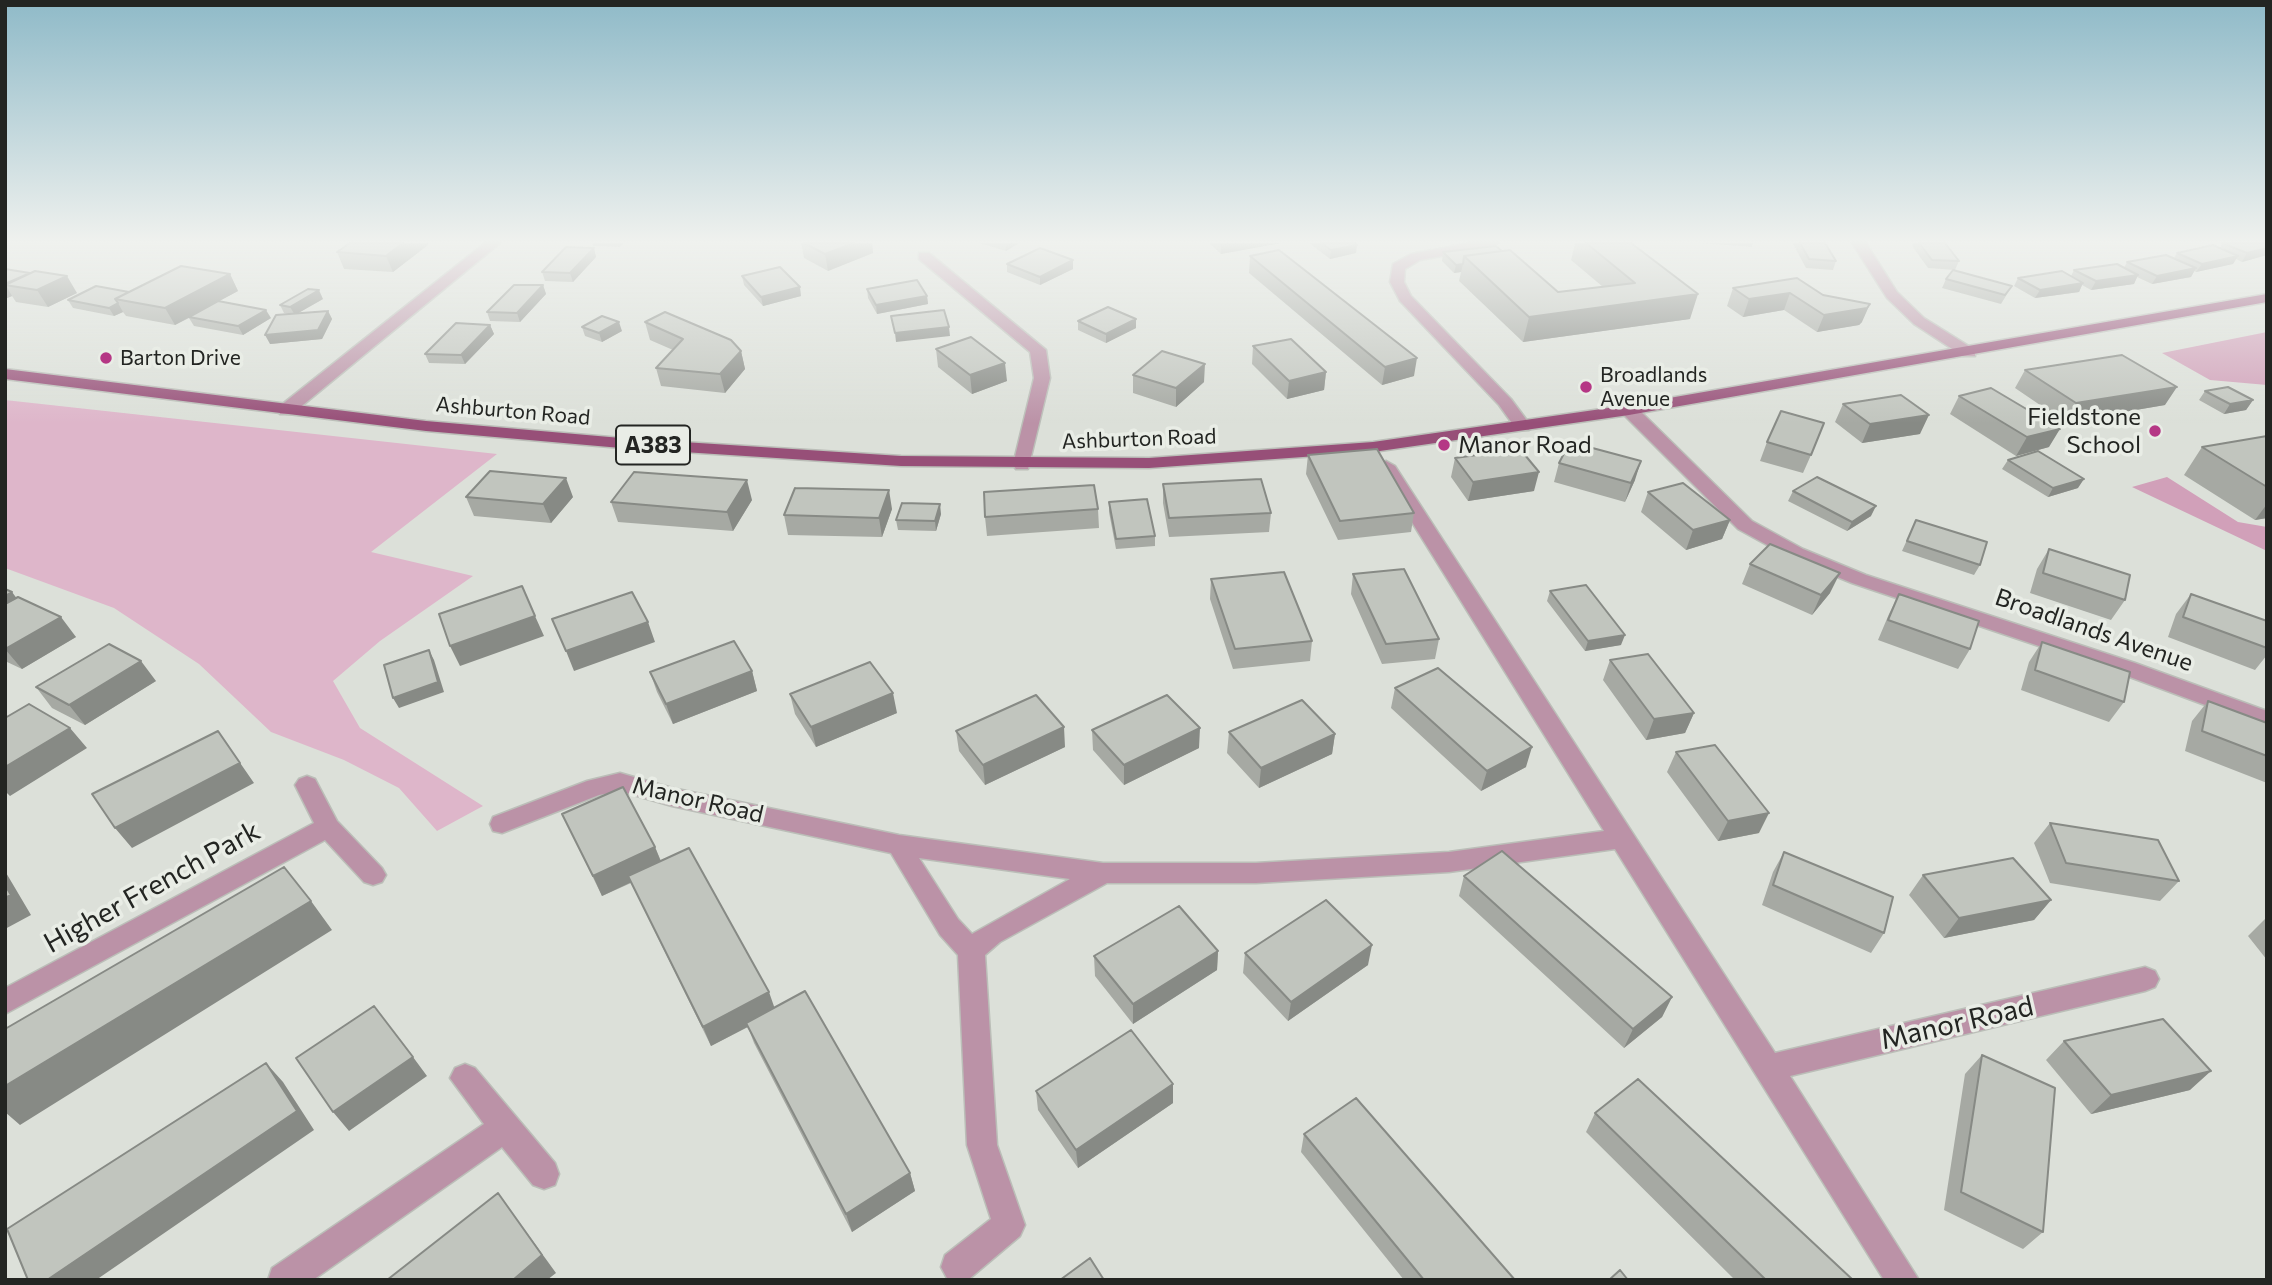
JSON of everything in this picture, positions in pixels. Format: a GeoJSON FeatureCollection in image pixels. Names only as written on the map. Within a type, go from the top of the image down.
{"type":"FeatureCollection","features":[{"type":"Feature","properties":{"kind":"main road","name":"Ashburton Road"},"geometry":{"type":"LineString","coordinates":[[5,374],[426,426],[621,443],[901,461],[1022,465],[1149,463],[1373,447],[1523,426],[1969,353],[2240,303]]}},
{"type":"Feature","properties":{"kind":"street"},"geometry":{"type":"LineString","coordinates":[[286,410],[419,303]]}},
{"type":"Feature","properties":{"kind":"street"},"geometry":{"type":"LineString","coordinates":[[981,303],[1038,350],[1042,378],[1022,465]]}},
{"type":"Feature","properties":{"kind":"street"},"geometry":{"type":"LineString","coordinates":[[1410,303],[1505,402],[1523,426]]}},
{"type":"Feature","properties":{"kind":"street"},"geometry":{"type":"LineString","coordinates":[[1900,303],[1919,321],[1969,353]]}},
{"type":"Feature","properties":{"kind":"street","name":"Broadlands Avenue"},"geometry":{"type":"LineString","coordinates":[[1629,410],[1745,525],[1796,553],[1859,579],[2138,672],[2267,720]]}},
{"type":"Feature","properties":{"kind":"street"},"geometry":{"type":"LineString","coordinates":[[1373,447],[1903,1280]]}},
{"type":"Feature","properties":{"kind":"street","name":"Manor Road"},"geometry":{"type":"LineString","coordinates":[[502,824],[595,787],[620,782],[672,797],[900,845],[1103,873],[1256,873],[1449,862],[1622,838]]}},
{"type":"Feature","properties":{"kind":"street"},"geometry":{"type":"LineString","coordinates":[[307,785],[328,827],[373,875]]}},
{"type":"Feature","properties":{"kind":"street","name":"Higher French Park"},"geometry":{"type":"LineString","coordinates":[[5,1002],[328,827]]}},
{"type":"Feature","properties":{"kind":"street"},"geometry":{"type":"LineString","coordinates":[[900,845],[919,882],[948,927],[971,951],[982,1145],[1009,1225],[957,1266]]}},
{"type":"Feature","properties":{"kind":"street","name":"Manor Road"},"geometry":{"type":"LineString","coordinates":[[971,951],[990,934],[1103,873]]}},
{"type":"Feature","properties":{"kind":"street","name":"Manor Road"},"geometry":{"type":"LineString","coordinates":[[1770,1068],[2145,979]]}},
{"type":"Feature","properties":{"kind":"street"},"geometry":{"type":"LineString","coordinates":[[465,1078],[544,1174]]}},
{"type":"Feature","properties":{"kind":"street"},"geometry":{"type":"LineString","coordinates":[[284,1280],[505,1126]]}},
{"type":"Feature","properties":{"kind":"shaded area"},"geometry":{"type":"Polygon","coordinates":[[[2267,332],[2267,385],[2210,380],[2162,353],[2267,332]]]}},
{"type":"Feature","properties":{"kind":"shaded area"},"geometry":{"type":"Polygon","coordinates":[[[5,400],[497,454],[371,552],[473,576],[380,641],[333,681],[360,728],[483,806],[437,831],[399,788],[344,760],[271,732],[199,664],[114,608],[5,568],[5,400]]]}},
{"type":"Feature","properties":{"kind":"shaded area"},"geometry":{"type":"Polygon","coordinates":[[[2167,477],[2238,522],[2267,527],[2267,551],[2132,487],[2167,477]]]}},
{"type":"Feature","properties":{"kind":"building"},"geometry":{"type":"Polygon","coordinates":[[[83,303],[118,303],[109,308],[83,303]]]}},
{"type":"Feature","properties":{"kind":"building"},"geometry":{"type":"Polygon","coordinates":[[[137,303],[175,303],[165,308],[137,303]]]}},
{"type":"Feature","properties":{"kind":"building"},"geometry":{"type":"Polygon","coordinates":[[[214,303],[266,310],[238,326],[189,317],[214,303]]]}},
{"type":"Feature","properties":{"kind":"building"},"geometry":{"type":"Polygon","coordinates":[[[284,303],[297,303],[290,307],[280,305],[284,303]]]}},
{"type":"Feature","properties":{"kind":"building"},"geometry":{"type":"Polygon","coordinates":[[[496,303],[526,303],[517,313],[487,312],[496,303]]]}},
{"type":"Feature","properties":{"kind":"building"},"geometry":{"type":"Polygon","coordinates":[[[1307,303],[1347,303],[1417,358],[1385,367],[1307,303]]]}},
{"type":"Feature","properties":{"kind":"building"},"geometry":{"type":"Polygon","coordinates":[[[1514,303],[1632,303],[1529,317],[1514,303]]]}},
{"type":"Feature","properties":{"kind":"building"},"geometry":{"type":"Polygon","coordinates":[[[1805,303],[1870,304],[1867,308],[1824,315],[1805,303]]]}},
{"type":"Feature","properties":{"kind":"building"},"geometry":{"type":"Polygon","coordinates":[[[1108,307],[1136,319],[1106,334],[1078,321],[1108,307]]]}},
{"type":"Feature","properties":{"kind":"building"},"geometry":{"type":"Polygon","coordinates":[[[944,310],[949,327],[895,333],[891,316],[944,310]]]}},
{"type":"Feature","properties":{"kind":"building"},"geometry":{"type":"Polygon","coordinates":[[[328,311],[318,330],[265,335],[276,315],[328,311]]]}},
{"type":"Feature","properties":{"kind":"building"},"geometry":{"type":"Polygon","coordinates":[[[665,312],[731,340],[741,351],[720,374],[656,368],[683,339],[645,322],[665,312]]]}},
{"type":"Feature","properties":{"kind":"building"},"geometry":{"type":"Polygon","coordinates":[[[602,316],[619,322],[599,333],[582,327],[602,316]]]}},
{"type":"Feature","properties":{"kind":"building"},"geometry":{"type":"Polygon","coordinates":[[[456,323],[490,325],[461,355],[425,354],[456,323]]]}},
{"type":"Feature","properties":{"kind":"building"},"geometry":{"type":"Polygon","coordinates":[[[971,337],[1005,363],[970,375],[936,349],[971,337]]]}},
{"type":"Feature","properties":{"kind":"building"},"geometry":{"type":"Polygon","coordinates":[[[1291,339],[1326,372],[1289,381],[1253,346],[1291,339]]]}},
{"type":"Feature","properties":{"kind":"building"},"geometry":{"type":"Polygon","coordinates":[[[1162,351],[1205,364],[1176,388],[1133,375],[1162,351]]]}},
{"type":"Feature","properties":{"kind":"building"},"geometry":{"type":"Polygon","coordinates":[[[2122,355],[2177,387],[2076,403],[2025,370],[2122,355]]]}},
{"type":"Feature","properties":{"kind":"building"},"geometry":{"type":"Polygon","coordinates":[[[2228,387],[2253,400],[2230,404],[2205,391],[2228,387]]]}},
{"type":"Feature","properties":{"kind":"building"},"geometry":{"type":"Polygon","coordinates":[[[1991,388],[2060,429],[2027,437],[1959,396],[1991,388]]]}},
{"type":"Feature","properties":{"kind":"building"},"geometry":{"type":"Polygon","coordinates":[[[1901,395],[1929,415],[1870,424],[1843,404],[1901,395]]]}},
{"type":"Feature","properties":{"kind":"building"},"geometry":{"type":"Polygon","coordinates":[[[1781,411],[1824,423],[1811,455],[1767,442],[1781,411]]]}},
{"type":"Feature","properties":{"kind":"building"},"geometry":{"type":"Polygon","coordinates":[[[2267,436],[2267,487],[2202,447],[2267,436]]]}},
{"type":"Feature","properties":{"kind":"building"},"geometry":{"type":"Polygon","coordinates":[[[1570,442],[1641,461],[1631,483],[1559,463],[1570,442]]]}},
{"type":"Feature","properties":{"kind":"building"},"geometry":{"type":"Polygon","coordinates":[[[1377,449],[1414,513],[1340,521],[1308,455],[1377,449]]]}},
{"type":"Feature","properties":{"kind":"building"},"geometry":{"type":"Polygon","coordinates":[[[1520,449],[1539,472],[1473,482],[1455,458],[1520,449]]]}},
{"type":"Feature","properties":{"kind":"building"},"geometry":{"type":"Polygon","coordinates":[[[2038,451],[2084,479],[2053,488],[2008,460],[2038,451]]]}},
{"type":"Feature","properties":{"kind":"building"},"geometry":{"type":"Polygon","coordinates":[[[490,471],[566,478],[543,504],[466,497],[490,471]]]}},
{"type":"Feature","properties":{"kind":"building"},"geometry":{"type":"Polygon","coordinates":[[[634,472],[747,480],[727,512],[611,502],[634,472]]]}},
{"type":"Feature","properties":{"kind":"building"},"geometry":{"type":"Polygon","coordinates":[[[1817,477],[1876,506],[1852,522],[1793,491],[1817,477]]]}},
{"type":"Feature","properties":{"kind":"building"},"geometry":{"type":"Polygon","coordinates":[[[1261,479],[1271,513],[1169,518],[1163,484],[1261,479]]]}},
{"type":"Feature","properties":{"kind":"building"},"geometry":{"type":"Polygon","coordinates":[[[1683,483],[1730,520],[1693,530],[1648,492],[1683,483]]]}},
{"type":"Feature","properties":{"kind":"building"},"geometry":{"type":"Polygon","coordinates":[[[1094,485],[1098,509],[985,517],[984,492],[1094,485]]]}},
{"type":"Feature","properties":{"kind":"building"},"geometry":{"type":"Polygon","coordinates":[[[795,488],[889,490],[879,518],[784,515],[795,488]]]}},
{"type":"Feature","properties":{"kind":"building"},"geometry":{"type":"Polygon","coordinates":[[[1147,499],[1155,536],[1116,539],[1109,502],[1147,499]]]}},
{"type":"Feature","properties":{"kind":"building"},"geometry":{"type":"Polygon","coordinates":[[[902,503],[940,504],[935,521],[896,520],[902,503]]]}},
{"type":"Feature","properties":{"kind":"building"},"geometry":{"type":"Polygon","coordinates":[[[1916,520],[1987,542],[1980,565],[1907,541],[1916,520]]]}},
{"type":"Feature","properties":{"kind":"building"},"geometry":{"type":"Polygon","coordinates":[[[1770,544],[1840,573],[1821,595],[1750,564],[1770,544]]]}},
{"type":"Feature","properties":{"kind":"building"},"geometry":{"type":"Polygon","coordinates":[[[2049,549],[2130,575],[2125,600],[2043,573],[2049,549]]]}},
{"type":"Feature","properties":{"kind":"building"},"geometry":{"type":"Polygon","coordinates":[[[1404,569],[1439,639],[1386,644],[1353,574],[1404,569]]]}},
{"type":"Feature","properties":{"kind":"building"},"geometry":{"type":"Polygon","coordinates":[[[1284,572],[1312,641],[1235,649],[1211,579],[1284,572]]]}},
{"type":"Feature","properties":{"kind":"building"},"geometry":{"type":"Polygon","coordinates":[[[1586,585],[1625,635],[1588,641],[1550,591],[1586,585]]]}},
{"type":"Feature","properties":{"kind":"building"},"geometry":{"type":"Polygon","coordinates":[[[522,586],[535,616],[450,646],[439,614],[522,586]]]}},
{"type":"Feature","properties":{"kind":"building"},"geometry":{"type":"Polygon","coordinates":[[[632,592],[648,622],[566,651],[552,619],[632,592]]]}},
{"type":"Feature","properties":{"kind":"building"},"geometry":{"type":"Polygon","coordinates":[[[1899,594],[1979,621],[1970,649],[1888,620],[1899,594]]]}},
{"type":"Feature","properties":{"kind":"building"},"geometry":{"type":"Polygon","coordinates":[[[2191,594],[2267,621],[2267,648],[2183,617],[2191,594]]]}},
{"type":"Feature","properties":{"kind":"building"},"geometry":{"type":"Polygon","coordinates":[[[18,597],[61,617],[5,649],[5,604],[18,597]]]}},
{"type":"Feature","properties":{"kind":"building"},"geometry":{"type":"Polygon","coordinates":[[[734,641],[752,671],[666,704],[650,672],[734,641]]]}},
{"type":"Feature","properties":{"kind":"building"},"geometry":{"type":"Polygon","coordinates":[[[2042,642],[2130,672],[2124,702],[2035,670],[2042,642]]]}},
{"type":"Feature","properties":{"kind":"building"},"geometry":{"type":"Polygon","coordinates":[[[109,644],[141,661],[69,705],[36,687],[109,644]]]}},
{"type":"Feature","properties":{"kind":"building"},"geometry":{"type":"Polygon","coordinates":[[[429,650],[438,682],[393,698],[384,665],[429,650]]]}},
{"type":"Feature","properties":{"kind":"building"},"geometry":{"type":"Polygon","coordinates":[[[1648,654],[1694,713],[1654,719],[1610,660],[1648,654]]]}},
{"type":"Feature","properties":{"kind":"building"},"geometry":{"type":"Polygon","coordinates":[[[870,662],[893,693],[811,727],[790,694],[870,662]]]}},
{"type":"Feature","properties":{"kind":"building"},"geometry":{"type":"Polygon","coordinates":[[[1438,668],[1532,747],[1487,771],[1395,688],[1438,668]]]}},
{"type":"Feature","properties":{"kind":"building"},"geometry":{"type":"Polygon","coordinates":[[[1036,695],[1064,727],[983,765],[956,731],[1036,695]]]}},
{"type":"Feature","properties":{"kind":"building"},"geometry":{"type":"Polygon","coordinates":[[[1167,695],[1200,728],[1124,765],[1092,730],[1167,695]]]}},
{"type":"Feature","properties":{"kind":"building"},"geometry":{"type":"Polygon","coordinates":[[[1302,700],[1335,734],[1261,768],[1229,732],[1302,700]]]}},
{"type":"Feature","properties":{"kind":"building"},"geometry":{"type":"Polygon","coordinates":[[[2208,701],[2267,723],[2267,756],[2202,731],[2208,701]]]}},
{"type":"Feature","properties":{"kind":"building"},"geometry":{"type":"Polygon","coordinates":[[[29,704],[70,728],[5,767],[5,718],[29,704]]]}},
{"type":"Feature","properties":{"kind":"building"},"geometry":{"type":"Polygon","coordinates":[[[218,731],[240,763],[115,828],[92,794],[218,731]]]}},
{"type":"Feature","properties":{"kind":"building"},"geometry":{"type":"Polygon","coordinates":[[[1715,745],[1769,813],[1728,821],[1676,752],[1715,745]]]}},
{"type":"Feature","properties":{"kind":"building"},"geometry":{"type":"Polygon","coordinates":[[[623,787],[655,847],[593,876],[562,814],[623,787]]]}},
{"type":"Feature","properties":{"kind":"building"},"geometry":{"type":"Polygon","coordinates":[[[2050,823],[2158,840],[2179,881],[2066,863],[2050,823]]]}},
{"type":"Feature","properties":{"kind":"building"},"geometry":{"type":"Polygon","coordinates":[[[689,848],[769,992],[703,1027],[628,876],[689,848]]]}},
{"type":"Feature","properties":{"kind":"building"},"geometry":{"type":"Polygon","coordinates":[[[1502,851],[1672,997],[1633,1029],[1464,876],[1502,851]]]}},
{"type":"Feature","properties":{"kind":"building"},"geometry":{"type":"Polygon","coordinates":[[[1784,852],[1893,897],[1884,933],[1773,885],[1784,852]]]}},
{"type":"Feature","properties":{"kind":"building"},"geometry":{"type":"Polygon","coordinates":[[[2013,858],[2051,900],[1959,918],[1923,875],[2013,858]]]}},
{"type":"Feature","properties":{"kind":"building"},"geometry":{"type":"Polygon","coordinates":[[[284,867],[311,901],[5,1086],[5,1029],[284,867]]]}},
{"type":"Feature","properties":{"kind":"building"},"geometry":{"type":"Polygon","coordinates":[[[5,885],[11,895],[5,898],[5,885]]]}},
{"type":"Feature","properties":{"kind":"building"},"geometry":{"type":"Polygon","coordinates":[[[1326,900],[1372,945],[1291,1002],[1245,953],[1326,900]]]}},
{"type":"Feature","properties":{"kind":"building"},"geometry":{"type":"Polygon","coordinates":[[[1179,906],[1218,951],[1133,1004],[1094,956],[1179,906]]]}},
{"type":"Feature","properties":{"kind":"building"},"geometry":{"type":"Polygon","coordinates":[[[805,991],[910,1173],[846,1214],[746,1023],[805,991]]]}},
{"type":"Feature","properties":{"kind":"building"},"geometry":{"type":"Polygon","coordinates":[[[374,1006],[413,1057],[333,1112],[296,1058],[374,1006]]]}},
{"type":"Feature","properties":{"kind":"building"},"geometry":{"type":"Polygon","coordinates":[[[2163,1019],[2211,1071],[2111,1095],[2064,1041],[2163,1019]]]}},
{"type":"Feature","properties":{"kind":"building"},"geometry":{"type":"Polygon","coordinates":[[[1131,1030],[1173,1084],[1076,1150],[1036,1091],[1131,1030]]]}},
{"type":"Feature","properties":{"kind":"building"},"geometry":{"type":"Polygon","coordinates":[[[1982,1055],[2055,1088],[2043,1232],[1961,1192],[1982,1055]]]}},
{"type":"Feature","properties":{"kind":"building"},"geometry":{"type":"Polygon","coordinates":[[[266,1063],[297,1111],[47,1280],[28,1280],[7,1229],[266,1063]]]}},
{"type":"Feature","properties":{"kind":"building"},"geometry":{"type":"Polygon","coordinates":[[[1638,1079],[1853,1280],[1766,1280],[1595,1113],[1638,1079]]]}},
{"type":"Feature","properties":{"kind":"building"},"geometry":{"type":"Polygon","coordinates":[[[1356,1098],[1515,1280],[1424,1280],[1304,1134],[1356,1098]]]}},
{"type":"Feature","properties":{"kind":"building"},"geometry":{"type":"Polygon","coordinates":[[[498,1193],[542,1255],[513,1280],[387,1280],[498,1193]]]}},
{"type":"Feature","properties":{"kind":"building"},"geometry":{"type":"Polygon","coordinates":[[[1090,1258],[1104,1280],[1060,1280],[1090,1258]]]}},
{"type":"Feature","properties":{"kind":"building"},"geometry":{"type":"Polygon","coordinates":[[[1620,1270],[1628,1280],[1609,1280],[1620,1270]]]}},
{"type":"Feature","properties":{"kind":"place","name":"Barton Drive"},"geometry":{"type":"Point","coordinates":[106,358]}},
{"type":"Feature","properties":{"kind":"place","name":"Broadlands Avenue"},"geometry":{"type":"Point","coordinates":[1586,387]}},
{"type":"Feature","properties":{"kind":"place","name":"Fieldstone School"},"geometry":{"type":"Point","coordinates":[2155,431]}},
{"type":"Feature","properties":{"kind":"place","name":"Manor Road"},"geometry":{"type":"Point","coordinates":[1444,445]}}]}
